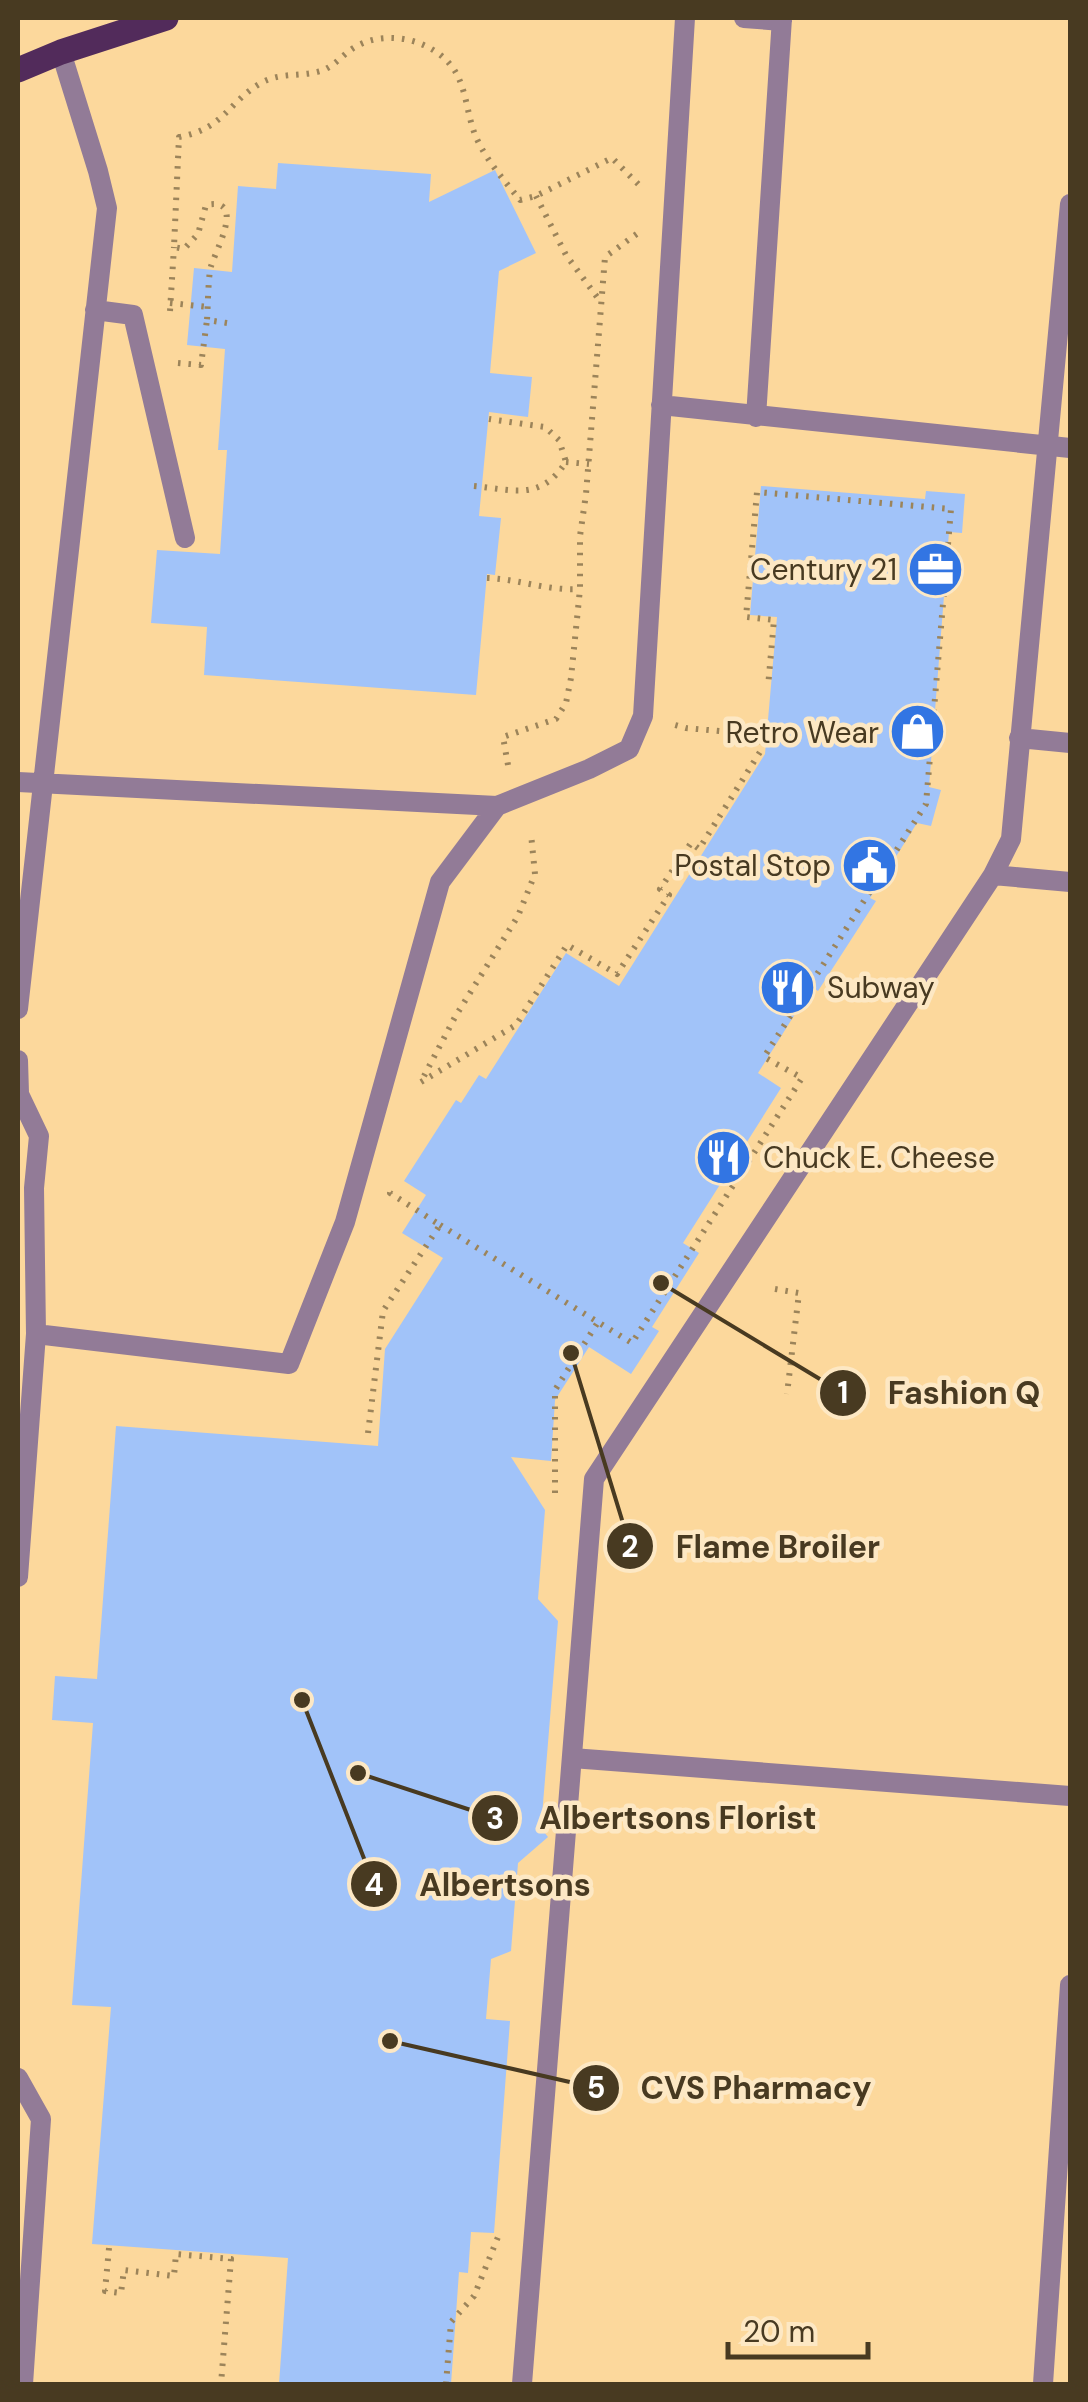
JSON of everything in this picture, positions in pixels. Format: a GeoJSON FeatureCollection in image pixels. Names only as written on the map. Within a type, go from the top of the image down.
{"type":"FeatureCollection","features":[{"type":"Feature","properties":{"kind":"main road"},"geometry":{"type":"LineString","coordinates":[[18,70],[166,18]]}},
{"type":"Feature","properties":{"kind":"lane"},"geometry":{"type":"LineString","coordinates":[[18,782],[498,806],[628,749],[642,716],[685,18]]}},
{"type":"Feature","properties":{"kind":"lane"},"geometry":{"type":"LineString","coordinates":[[744,18],[782,19],[756,416]]}},
{"type":"Feature","properties":{"kind":"lane"},"geometry":{"type":"LineString","coordinates":[[18,1009],[106,208],[61,52]]}},
{"type":"Feature","properties":{"kind":"lane"},"geometry":{"type":"LineString","coordinates":[[522,2384],[594,1479],[992,875],[1011,839],[1048,446],[1066,327],[1070,204]]}},
{"type":"Feature","properties":{"kind":"lane"},"geometry":{"type":"LineString","coordinates":[[95,310],[133,314],[185,538]]}},
{"type":"Feature","properties":{"kind":"lane"},"geometry":{"type":"LineString","coordinates":[[661,405],[1070,448]]}},
{"type":"Feature","properties":{"kind":"lane"},"geometry":{"type":"LineString","coordinates":[[1019,738],[1070,743]]}},
{"type":"Feature","properties":{"kind":"lane"},"geometry":{"type":"LineString","coordinates":[[36,1334],[289,1364],[345,1222],[440,882],[498,806]]}},
{"type":"Feature","properties":{"kind":"lane"},"geometry":{"type":"LineString","coordinates":[[992,875],[1070,882]]}},
{"type":"Feature","properties":{"kind":"lane"},"geometry":{"type":"LineString","coordinates":[[18,1060],[18,1092],[38,1136],[34,1188],[36,1334],[18,1577]]}},
{"type":"Feature","properties":{"kind":"lane"},"geometry":{"type":"LineString","coordinates":[[572,1758],[1070,1796]]}},
{"type":"Feature","properties":{"kind":"lane"},"geometry":{"type":"LineString","coordinates":[[1043,2384],[1062,2254],[1070,1985]]}},
{"type":"Feature","properties":{"kind":"lane"},"geometry":{"type":"LineString","coordinates":[[18,2078],[41,2119],[23,2384]]}},
{"type":"Feature","properties":{"kind":"path"},"geometry":{"type":"LineString","coordinates":[[169,322],[179,137],[209,128],[264,81],[321,71],[362,42],[402,38],[421,44],[454,70],[474,134],[520,200],[536,196],[612,158],[642,188]]}},
{"type":"Feature","properties":{"kind":"path"},"geometry":{"type":"LineString","coordinates":[[536,196],[566,255],[602,303]]}},
{"type":"Feature","properties":{"kind":"path"},"geometry":{"type":"LineString","coordinates":[[174,248],[190,245],[198,234],[206,205],[221,206],[227,216],[210,265],[201,365]]}},
{"type":"Feature","properties":{"kind":"path"},"geometry":{"type":"LineString","coordinates":[[508,765],[503,737],[556,720],[566,703],[580,589],[580,536],[605,256],[638,235],[639,219]]}},
{"type":"Feature","properties":{"kind":"path"},"geometry":{"type":"LineString","coordinates":[[170,303],[208,307]]}},
{"type":"Feature","properties":{"kind":"path"},"geometry":{"type":"LineString","coordinates":[[207,320],[227,323]]}},
{"type":"Feature","properties":{"kind":"path"},"geometry":{"type":"LineString","coordinates":[[488,420],[545,427],[558,440],[566,462]]}},
{"type":"Feature","properties":{"kind":"path"},"geometry":{"type":"LineString","coordinates":[[566,462],[589,464]]}},
{"type":"Feature","properties":{"kind":"path"},"geometry":{"type":"LineString","coordinates":[[474,486],[535,490],[555,479],[566,462]]}},
{"type":"Feature","properties":{"kind":"path"},"geometry":{"type":"LineString","coordinates":[[396,1174],[390,1193],[632,1344],[802,1078],[764,1056],[926,804],[951,509],[757,492],[746,618],[774,620],[768,687]]}},
{"type":"Feature","properties":{"kind":"path"},"geometry":{"type":"LineString","coordinates":[[487,578],[560,590],[580,589]]}},
{"type":"Feature","properties":{"kind":"path"},"geometry":{"type":"LineString","coordinates":[[531,834],[535,874],[518,916],[454,1017],[420,1082],[516,1025],[567,945],[617,974],[668,895],[660,889],[691,843],[699,849],[760,752],[762,735],[686,728],[642,716]]}},
{"type":"Feature","properties":{"kind":"path"},"geometry":{"type":"LineString","coordinates":[[368,1433],[383,1311],[440,1226]]}},
{"type":"Feature","properties":{"kind":"path"},"geometry":{"type":"LineString","coordinates":[[775,1289],[799,1293],[788,1394]]}},
{"type":"Feature","properties":{"kind":"path"},"geometry":{"type":"LineString","coordinates":[[109,2248],[104,2291],[121,2293],[124,2270],[174,2276],[176,2254],[231,2259],[221,2384]]}},
{"type":"Feature","properties":{"kind":"path"},"geometry":{"type":"LineString","coordinates":[[446,2384],[450,2322],[474,2296]]}},
{"type":"Feature","properties":{"kind":"building"},"geometry":{"type":"Polygon","coordinates":[[[278,163],[431,174],[429,202],[495,170],[536,253],[499,271],[490,373],[532,377],[528,417],[489,412],[479,516],[501,518],[495,575],[487,574],[476,695],[204,675],[207,627],[151,623],[157,550],[220,554],[227,450],[218,450],[225,349],[187,345],[194,268],[232,272],[238,186],[276,189],[278,163]]]}},
{"type":"Feature","properties":{"kind":"building"},"geometry":{"type":"Polygon","coordinates":[[[761,486],[925,499],[926,491],[965,494],[962,533],[949,532],[929,787],[941,790],[931,826],[917,823],[870,898],[876,901],[818,991],[812,987],[758,1073],[781,1088],[683,1243],[699,1253],[652,1327],[659,1331],[631,1374],[589,1347],[555,1400],[551,1461],[511,1457],[545,1510],[538,1599],[558,1621],[541,1828],[548,1837],[518,1863],[511,1951],[491,1959],[486,2019],[510,2021],[494,2233],[471,2232],[468,2273],[459,2272],[451,2384],[279,2384],[288,2258],[92,2244],[111,2007],[72,2005],[93,1723],[52,1720],[55,1676],[97,1679],[116,1426],[378,1446],[385,1349],[443,1258],[402,1233],[426,1195],[404,1181],[456,1100],[461,1103],[479,1075],[486,1079],[566,953],[619,986],[765,754],[777,617],[750,615],[761,486]]]}},
{"type":"Feature","properties":{"kind":"place","name":"Century 21"},"geometry":{"type":"Point","coordinates":[936,569]}},
{"type":"Feature","properties":{"kind":"place","name":"Retro Wear"},"geometry":{"type":"Point","coordinates":[918,732]}},
{"type":"Feature","properties":{"kind":"place","name":"Postal Stop"},"geometry":{"type":"Point","coordinates":[870,865]}},
{"type":"Feature","properties":{"kind":"place","name":"Subway"},"geometry":{"type":"Point","coordinates":[788,987]}},
{"type":"Feature","properties":{"kind":"place","name":"Chuck E. Cheese"},"geometry":{"type":"Point","coordinates":[724,1157]}},
{"type":"Feature","properties":{"kind":"place","name":"Fashion Q"},"geometry":{"type":"Point","coordinates":[661,1283]}},
{"type":"Feature","properties":{"kind":"place","name":"Flame Broiler"},"geometry":{"type":"Point","coordinates":[571,1353]}},
{"type":"Feature","properties":{"kind":"place","name":"Albertsons"},"geometry":{"type":"Point","coordinates":[302,1700]}},
{"type":"Feature","properties":{"kind":"place","name":"Albertsons Florist"},"geometry":{"type":"Point","coordinates":[358,1773]}},
{"type":"Feature","properties":{"kind":"place","name":"CVS Pharmacy"},"geometry":{"type":"Point","coordinates":[390,2041]}}]}
